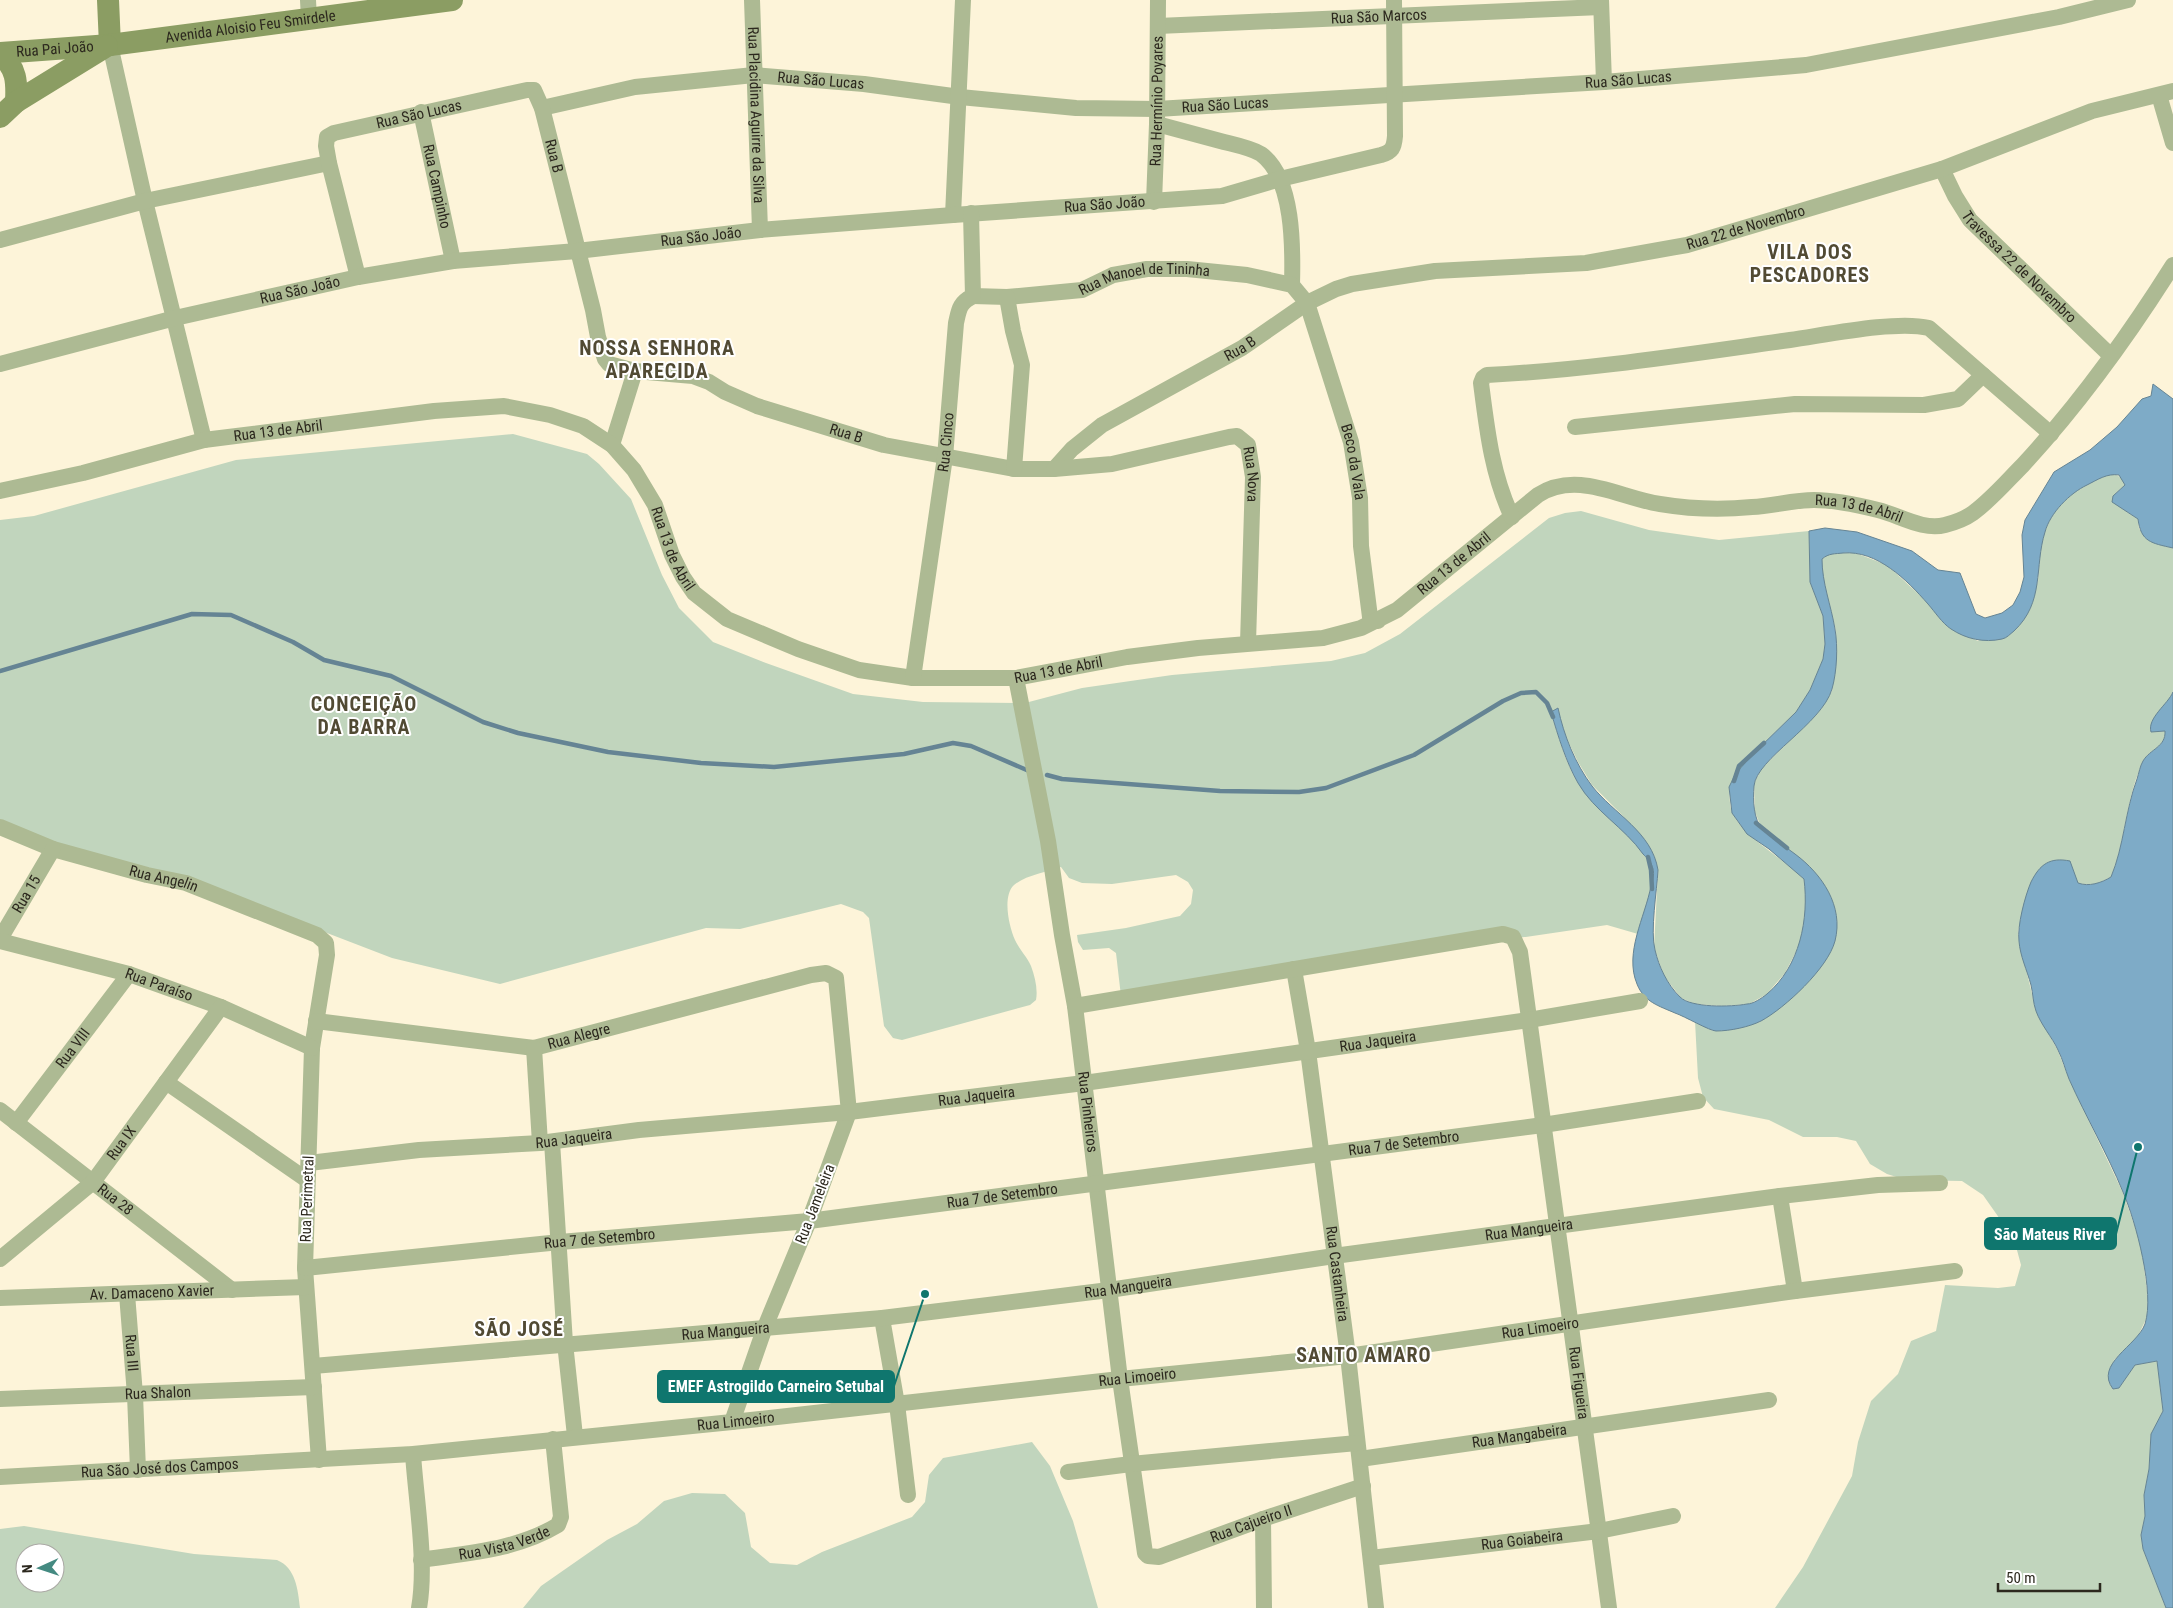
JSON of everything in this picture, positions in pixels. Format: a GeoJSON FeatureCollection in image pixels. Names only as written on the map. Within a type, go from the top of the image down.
{"type":"FeatureCollection","features":[{"type":"Feature","properties":{"kind":"street"},"geometry":{"type":"LineString","coordinates":[[108,0],[110,45],[145,201],[204,440]]}},
{"type":"Feature","properties":{"kind":"street","name":"Avenida Aloisio Feu Smirdele"},"geometry":{"type":"LineString","coordinates":[[110,45],[309,10],[452,0]]}},
{"type":"Feature","properties":{"kind":"street","name":"Rua Placidina Aguirre da Silva"},"geometry":{"type":"LineString","coordinates":[[752,0],[760,230]]}},
{"type":"Feature","properties":{"kind":"street"},"geometry":{"type":"LineString","coordinates":[[953,215],[960,97],[963,0]]}},
{"type":"Feature","properties":{"kind":"street","name":"Rua Hermínio Poyares"},"geometry":{"type":"LineString","coordinates":[[1154,202],[1158,0]]}},
{"type":"Feature","properties":{"kind":"street","name":"Rua São Lucas"},"geometry":{"type":"LineString","coordinates":[[329,163],[326,146],[327,137],[334,133],[421,112],[527,90],[537,93],[542,108],[635,87],[754,75],[864,84],[960,97],[1157,117],[1394,95],[1604,82],[1806,65],[2059,17],[2128,0]]}},
{"type":"Feature","properties":{"kind":"street"},"geometry":{"type":"LineString","coordinates":[[1601,4],[1604,82]]}},
{"type":"Feature","properties":{"kind":"street","name":"Rua São Marcos"},"geometry":{"type":"LineString","coordinates":[[1158,26],[1394,8],[1601,4]]}},
{"type":"Feature","properties":{"kind":"street"},"geometry":{"type":"LineString","coordinates":[[1394,8],[1394,95]]}},
{"type":"Feature","properties":{"kind":"street"},"geometry":{"type":"LineString","coordinates":[[8,110],[110,45]]}},
{"type":"Feature","properties":{"kind":"street","name":"Rua Pai João"},"geometry":{"type":"LineString","coordinates":[[0,54],[110,45]]}},
{"type":"Feature","properties":{"kind":"street"},"geometry":{"type":"LineString","coordinates":[[0,54],[9,62],[17,85],[8,110]]}},
{"type":"Feature","properties":{"kind":"street"},"geometry":{"type":"LineString","coordinates":[[2166,93],[2173,143]]}},
{"type":"Feature","properties":{"kind":"street","name":"Rua 22 de Novembro"},"geometry":{"type":"LineString","coordinates":[[1307,303],[1352,284],[1426,272],[1586,262],[1687,246],[1942,169],[2092,111],[2166,93]]}},
{"type":"Feature","properties":{"kind":"street","name":"Rua São João"},"geometry":{"type":"LineString","coordinates":[[0,364],[174,318],[358,277],[453,262],[577,251],[760,230],[1222,196],[1280,179],[1389,152],[1394,147],[1395,136],[1394,95]]}},
{"type":"Feature","properties":{"kind":"street","name":"Rua B"},"geometry":{"type":"LineString","coordinates":[[542,108],[605,359],[609,364],[635,372],[693,376],[757,406],[884,445],[1014,469],[1054,469],[1072,449],[1102,425],[1242,348],[1307,303]]}},
{"type":"Feature","properties":{"kind":"street","name":"Rua Campinho"},"geometry":{"type":"LineString","coordinates":[[421,112],[453,262]]}},
{"type":"Feature","properties":{"kind":"street"},"geometry":{"type":"LineString","coordinates":[[1157,117],[1260,154],[1274,168],[1280,179],[1291,226],[1292,285],[1307,303]]}},
{"type":"Feature","properties":{"kind":"street"},"geometry":{"type":"LineString","coordinates":[[0,240],[145,201],[329,163],[358,277]]}},
{"type":"Feature","properties":{"kind":"street","name":"Travessa 22 de Novembro"},"geometry":{"type":"LineString","coordinates":[[1942,169],[1955,196],[1970,220],[2111,356]]}},
{"type":"Feature","properties":{"kind":"street"},"geometry":{"type":"LineString","coordinates":[[971,214],[973,296]]}},
{"type":"Feature","properties":{"kind":"street","name":"Rua 13 de Abril"},"geometry":{"type":"LineString","coordinates":[[0,491],[84,473],[204,440],[434,411],[504,406],[550,415],[582,426],[612,445],[634,470],[655,504],[669,548],[682,577],[709,606],[727,619],[751,630],[859,670],[913,678],[1016,678],[1126,658],[1248,643],[1323,638],[1361,628],[1397,610],[1547,489],[1585,484],[1650,503],[1722,510],[1813,500],[1879,510],[1932,526],[1945,525],[1972,514],[1996,493],[2051,434],[2150,302],[2173,265]]}},
{"type":"Feature","properties":{"kind":"street","name":"Rua Manoel de Tininha"},"geometry":{"type":"LineString","coordinates":[[973,296],[1007,297],[1082,290],[1113,275],[1146,269],[1187,269],[1247,276],[1292,285]]}},
{"type":"Feature","properties":{"kind":"street","name":"Rua Cinco"},"geometry":{"type":"LineString","coordinates":[[913,678],[945,457],[956,323],[959,308],[964,300],[973,296]]}},
{"type":"Feature","properties":{"kind":"street"},"geometry":{"type":"LineString","coordinates":[[1007,297],[1022,365],[1014,469]]}},
{"type":"Feature","properties":{"kind":"street","name":"Beco da Vala"},"geometry":{"type":"LineString","coordinates":[[1307,303],[1351,442],[1360,498],[1361,546],[1370,617],[1378,621]]}},
{"type":"Feature","properties":{"kind":"street"},"geometry":{"type":"LineString","coordinates":[[1512,517],[1501,494],[1492,460],[1481,384],[1483,378],[1487,375],[1624,363],[1868,330],[1909,326],[1929,328],[2051,434]]}},
{"type":"Feature","properties":{"kind":"street"},"geometry":{"type":"LineString","coordinates":[[612,445],[635,372]]}},
{"type":"Feature","properties":{"kind":"street"},"geometry":{"type":"LineString","coordinates":[[1574,427],[1795,404],[1924,405],[1958,399],[1983,374]]}},
{"type":"Feature","properties":{"kind":"street","name":"Rua Nova"},"geometry":{"type":"LineString","coordinates":[[1054,469],[1112,464],[1229,437],[1237,436],[1243,440],[1248,445],[1253,477],[1248,643]]}},
{"type":"Feature","properties":{"kind":"street","name":"Rua Pinheiros"},"geometry":{"type":"LineString","coordinates":[[1016,678],[1048,841],[1075,1006],[1098,1184],[1130,1464],[1143,1547]]}},
{"type":"Feature","properties":{"kind":"street","name":"Rua Angelin"},"geometry":{"type":"LineString","coordinates":[[0,827],[53,849],[147,875],[186,883],[318,935],[324,940]]}},
{"type":"Feature","properties":{"kind":"street","name":"Rua 15"},"geometry":{"type":"LineString","coordinates":[[0,940],[53,849]]}},
{"type":"Feature","properties":{"kind":"street","name":"Rua Figueira"},"geometry":{"type":"LineString","coordinates":[[1294,969],[1503,934],[1513,936],[1520,952],[1556,1227],[1586,1426],[1609,1608]]}},
{"type":"Feature","properties":{"kind":"street","name":"Rua Paraíso"},"geometry":{"type":"LineString","coordinates":[[0,940],[129,974],[221,1007],[312,1048]]}},
{"type":"Feature","properties":{"kind":"street","name":"Rua Perimetral"},"geometry":{"type":"LineString","coordinates":[[319,1460],[305,1268],[312,1048],[327,955],[324,940]]}},
{"type":"Feature","properties":{"kind":"street"},"geometry":{"type":"LineString","coordinates":[[1075,1006],[1294,969]]}},
{"type":"Feature","properties":{"kind":"street","name":"Rua Castanheira"},"geometry":{"type":"LineString","coordinates":[[1294,969],[1308,1051],[1348,1356],[1376,1608]]}},
{"type":"Feature","properties":{"kind":"street","name":"Rua Alegre"},"geometry":{"type":"LineString","coordinates":[[316,1021],[534,1048],[811,975],[826,973],[836,978]]}},
{"type":"Feature","properties":{"kind":"street","name":"Rua VIII"},"geometry":{"type":"LineString","coordinates":[[6,1119],[129,974]]}},
{"type":"Feature","properties":{"kind":"street","name":"Rua Jameleira"},"geometry":{"type":"LineString","coordinates":[[732,1422],[765,1327],[809,1221],[849,1112],[836,978]]}},
{"type":"Feature","properties":{"kind":"street","name":"Rua Jaqueira"},"geometry":{"type":"LineString","coordinates":[[308,1171],[419,1150],[546,1142],[639,1130],[849,1112],[1084,1083],[1529,1020],[1640,1000]]}},
{"type":"Feature","properties":{"kind":"street","name":"Rua IX"},"geometry":{"type":"LineString","coordinates":[[0,1259],[93,1182],[221,1007]]}},
{"type":"Feature","properties":{"kind":"street"},"geometry":{"type":"LineString","coordinates":[[534,1048],[560,1242],[565,1343],[575,1436]]}},
{"type":"Feature","properties":{"kind":"street"},"geometry":{"type":"LineString","coordinates":[[166,1082],[308,1171]]}},
{"type":"Feature","properties":{"kind":"street","name":"Rua 7 de Setembro"},"geometry":{"type":"LineString","coordinates":[[305,1268],[560,1242],[809,1221],[1543,1125],[1698,1100]]}},
{"type":"Feature","properties":{"kind":"street","name":"Rua 28"},"geometry":{"type":"LineString","coordinates":[[6,1119],[93,1182],[232,1290]]}},
{"type":"Feature","properties":{"kind":"street","name":"Rua Mangueira"},"geometry":{"type":"LineString","coordinates":[[313,1366],[565,1343],[882,1318],[1109,1290],[1334,1256],[1780,1196],[1878,1185],[1940,1184]]}},
{"type":"Feature","properties":{"kind":"street"},"geometry":{"type":"LineString","coordinates":[[1780,1196],[1795,1291]]}},
{"type":"Feature","properties":{"kind":"street","name":"Rua Limoeiro"},"geometry":{"type":"LineString","coordinates":[[319,1460],[413,1454],[553,1440],[575,1436],[732,1422],[1348,1356],[1466,1338],[1572,1325],[1795,1291],[1955,1271]]}},
{"type":"Feature","properties":{"kind":"street","name":"Av. Damaceno Xavier"},"geometry":{"type":"LineString","coordinates":[[0,1298],[306,1287]]}},
{"type":"Feature","properties":{"kind":"street","name":"Rua III"},"geometry":{"type":"LineString","coordinates":[[127,1294],[135,1395],[138,1470]]}},
{"type":"Feature","properties":{"kind":"street"},"geometry":{"type":"LineString","coordinates":[[882,1318],[897,1404],[908,1495]]}},
{"type":"Feature","properties":{"kind":"street","name":"Rua Shalon"},"geometry":{"type":"LineString","coordinates":[[0,1399],[314,1387]]}},
{"type":"Feature","properties":{"kind":"street","name":"Rua Mangabeira"},"geometry":{"type":"LineString","coordinates":[[1360,1459],[1769,1400]]}},
{"type":"Feature","properties":{"kind":"street","name":"Rua Vista Verde"},"geometry":{"type":"LineString","coordinates":[[421,1560],[494,1548],[536,1538],[558,1526],[561,1517],[553,1440]]}},
{"type":"Feature","properties":{"kind":"street"},"geometry":{"type":"LineString","coordinates":[[1068,1472],[1130,1464],[1357,1442]]}},
{"type":"Feature","properties":{"kind":"street"},"geometry":{"type":"LineString","coordinates":[[413,1454],[421,1560],[419,1608]]}},
{"type":"Feature","properties":{"kind":"street","name":"Rua São José dos Campos"},"geometry":{"type":"LineString","coordinates":[[0,1476],[319,1460]]}},
{"type":"Feature","properties":{"kind":"street","name":"Rua Cajueiro II"},"geometry":{"type":"LineString","coordinates":[[1143,1547],[1148,1556],[1159,1557],[1263,1519],[1363,1486]]}},
{"type":"Feature","properties":{"kind":"street","name":"Rua Goiabeira"},"geometry":{"type":"LineString","coordinates":[[1371,1558],[1599,1530],[1673,1516]]}},
{"type":"Feature","properties":{"kind":"street"},"geometry":{"type":"LineString","coordinates":[[1263,1519],[1264,1608]]}},
{"type":"Feature","properties":{"kind":"green space"},"geometry":{"type":"Polygon","coordinates":[[[513,434],[587,454],[599,464],[631,499],[662,575],[679,608],[713,642],[853,694],[923,702],[1025,703],[1082,688],[1172,675],[1331,661],[1365,653],[1400,634],[1549,518],[1565,513],[1581,511],[1649,530],[1719,540],[1809,531],[1810,582],[1823,616],[1825,644],[1823,659],[1810,690],[1796,712],[1755,752],[1729,787],[1731,808],[1739,823],[1755,840],[1804,879],[1807,900],[1801,942],[1785,973],[1767,994],[1749,1004],[1722,1006],[1695,1004],[1681,998],[1664,976],[1654,948],[1658,870],[1623,816],[1592,785],[1564,733],[1557,709],[1551,713],[1574,776],[1586,794],[1641,848],[1653,867],[1652,891],[1638,934],[1607,925],[1306,969],[1122,1005],[1116,953],[1109,948],[1083,950],[1078,942],[1077,935],[1126,928],[1180,916],[1191,904],[1193,890],[1188,882],[1176,875],[1112,884],[1082,883],[1069,878],[1061,867],[1030,876],[1019,882],[1010,890],[1008,896],[1007,904],[1011,927],[1017,943],[1034,974],[1037,992],[1036,1000],[1030,1005],[902,1040],[893,1038],[884,1026],[869,918],[863,912],[841,904],[740,929],[706,928],[500,984],[392,958],[275,913],[92,857],[0,824],[0,520],[34,516],[236,460],[513,434]]]}},
{"type":"Feature","properties":{"kind":"green space"},"geometry":{"type":"Polygon","coordinates":[[[2114,474],[2122,478],[2125,485],[2116,493],[2127,512],[2138,519],[2139,529],[2161,545],[2173,548],[2173,692],[2170,700],[2152,721],[2156,732],[2165,731],[2165,736],[2163,741],[2146,757],[2141,765],[2132,791],[2119,853],[2111,877],[2096,884],[2030,885],[2018,931],[2036,1010],[2058,1051],[2069,1079],[2123,1193],[2141,1244],[2148,1299],[2147,1317],[2137,1338],[2114,1360],[2109,1383],[2113,1389],[2119,1388],[2135,1365],[2157,1361],[2163,1411],[2151,1434],[2149,1469],[2144,1495],[2145,1516],[2141,1535],[2143,1549],[2166,1608],[1775,1608],[1803,1567],[1852,1476],[1858,1442],[1871,1401],[1898,1374],[1911,1341],[1936,1331],[1945,1285],[1998,1288],[2015,1286],[2021,1265],[2014,1239],[1983,1195],[1962,1181],[1906,1180],[1887,1174],[1870,1164],[1856,1141],[1837,1137],[1803,1137],[1769,1120],[1714,1109],[1703,1097],[1698,1078],[1695,1021],[1713,1031],[1760,1022],[1836,919],[1777,842],[1762,829],[1755,812],[1754,783],[1761,769],[1817,714],[1832,691],[1836,658],[1836,631],[1822,575],[1822,559],[1828,554],[1853,552],[1887,565],[1924,599],[1950,628],[1978,641],[2038,582],[2043,537],[2049,521],[2063,502],[2082,487],[2114,474]]]}},
{"type":"Feature","properties":{"kind":"green space"},"geometry":{"type":"Polygon","coordinates":[[[1032,1442],[1050,1466],[1073,1521],[1098,1608],[523,1608],[541,1586],[607,1540],[637,1524],[664,1501],[692,1493],[725,1494],[745,1513],[751,1547],[770,1563],[797,1565],[822,1552],[912,1517],[925,1502],[929,1475],[943,1458],[1032,1442]]]}},
{"type":"Feature","properties":{"kind":"green space"},"geometry":{"type":"Polygon","coordinates":[[[24,1526],[194,1554],[277,1560],[288,1568],[295,1580],[300,1608],[0,1608],[0,1529],[24,1526]]]}},
{"type":"Feature","properties":{"kind":"water"},"geometry":{"type":"Polygon","coordinates":[[[2153,384],[2173,399],[2173,548],[2148,540],[2139,527],[2138,519],[2112,502],[2113,496],[2125,485],[2119,475],[2098,479],[2068,498],[2051,518],[2042,545],[2035,596],[2024,620],[2005,638],[1982,640],[1969,638],[1951,629],[1911,585],[1890,568],[1868,556],[1856,553],[1843,553],[1830,555],[1822,559],[1823,577],[1836,636],[1837,651],[1834,682],[1826,702],[1816,715],[1766,764],[1758,776],[1754,786],[1754,809],[1757,820],[1763,830],[1805,862],[1822,881],[1828,892],[1836,915],[1837,928],[1831,952],[1815,975],[1782,1007],[1761,1021],[1745,1027],[1716,1031],[1648,999],[1637,984],[1633,960],[1637,935],[1653,879],[1653,868],[1650,861],[1636,845],[1592,802],[1578,783],[1566,758],[1551,712],[1558,708],[1563,729],[1571,749],[1580,768],[1592,786],[1640,834],[1654,857],[1658,870],[1653,922],[1655,950],[1664,975],[1671,987],[1685,1001],[1702,1005],[1731,1006],[1749,1004],[1757,1000],[1767,994],[1778,983],[1795,956],[1800,941],[1805,910],[1804,879],[1769,849],[1747,834],[1732,813],[1729,787],[1736,773],[1796,712],[1810,690],[1823,659],[1825,644],[1823,616],[1810,582],[1809,531],[1825,528],[1857,532],[1912,551],[1938,570],[1960,573],[1976,614],[1985,618],[2002,613],[2013,605],[2020,592],[2024,577],[2022,535],[2025,520],[2054,472],[2090,450],[2117,427],[2142,399],[2151,396],[2153,384]]]}},
{"type":"Feature","properties":{"kind":"water"},"geometry":{"type":"Polygon","coordinates":[[[2173,692],[2173,1608],[2166,1608],[2143,1549],[2141,1535],[2145,1516],[2144,1495],[2149,1469],[2151,1434],[2163,1411],[2157,1361],[2135,1365],[2119,1388],[2113,1389],[2109,1380],[2109,1371],[2113,1363],[2141,1332],[2145,1324],[2148,1295],[2143,1258],[2128,1205],[2117,1178],[2069,1079],[2058,1050],[2036,1011],[2031,985],[2021,952],[2019,927],[2031,882],[2046,863],[2057,860],[2070,861],[2078,883],[2086,885],[2095,884],[2111,877],[2119,853],[2141,765],[2146,757],[2163,741],[2165,736],[2165,731],[2151,732],[2152,722],[2173,692]]]}},
{"type":"Feature","properties":{"kind":"waterway"},"geometry":{"type":"LineString","coordinates":[[0,671],[192,614],[231,615],[293,642],[324,660],[391,676],[483,722],[518,733],[608,752],[701,763],[774,767],[904,754],[953,743],[971,746],[1029,771]]}},
{"type":"Feature","properties":{"kind":"waterway"},"geometry":{"type":"LineString","coordinates":[[1047,775],[1062,779],[1220,791],[1299,792],[1326,788],[1414,755],[1503,701],[1521,693],[1536,692],[1547,703],[1553,717]]}},
{"type":"Feature","properties":{"kind":"waterway"},"geometry":{"type":"LineString","coordinates":[[1734,781],[1739,766],[1764,743]]}},
{"type":"Feature","properties":{"kind":"waterway"},"geometry":{"type":"LineString","coordinates":[[1756,823],[1787,848]]}},
{"type":"Feature","properties":{"kind":"waterway"},"geometry":{"type":"LineString","coordinates":[[1648,857],[1652,889]]}},
{"type":"Feature","properties":{"kind":"place","name":"São Mateus River"},"geometry":{"type":"Point","coordinates":[2138,1147]}},
{"type":"Feature","properties":{"kind":"place","name":"EMEF Astrogildo Carneiro Setubal"},"geometry":{"type":"Point","coordinates":[925,1294]}},
{"type":"Feature","properties":{"kind":"district","name":"VILA DOS PESCADORES"},"geometry":{"type":"Point","coordinates":[1810,264]}},
{"type":"Feature","properties":{"kind":"district","name":"NOSSA SENHORA APARECIDA"},"geometry":{"type":"Point","coordinates":[657,360]}},
{"type":"Feature","properties":{"kind":"district","name":"CONCEIÇÃO DA BARRA"},"geometry":{"type":"Point","coordinates":[364,716]}},
{"type":"Feature","properties":{"kind":"district","name":"SÃO JOSÉ"},"geometry":{"type":"Point","coordinates":[519,1329]}},
{"type":"Feature","properties":{"kind":"district","name":"SANTO AMARO"},"geometry":{"type":"Point","coordinates":[1364,1355]}}]}
